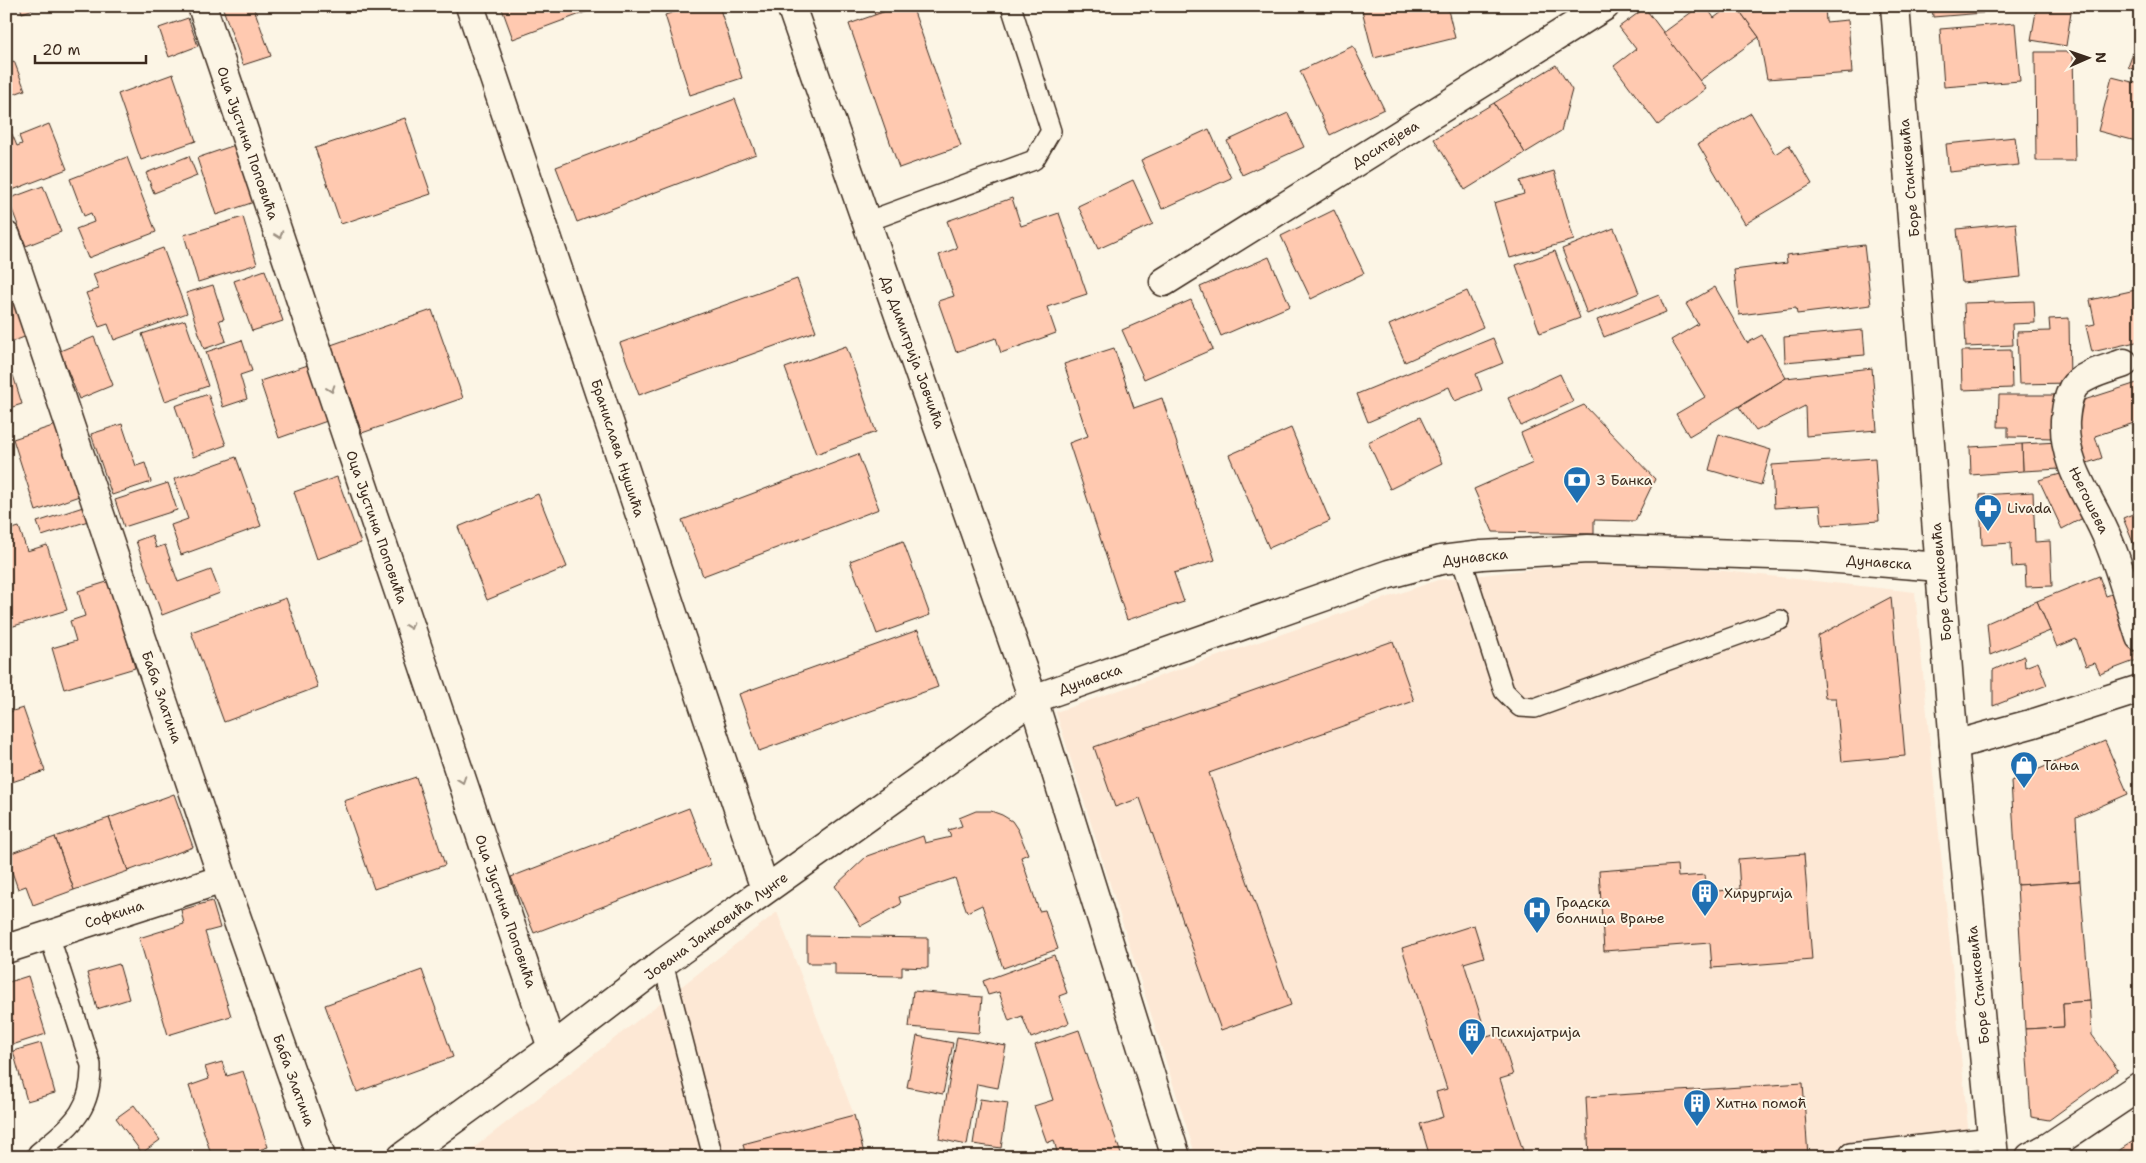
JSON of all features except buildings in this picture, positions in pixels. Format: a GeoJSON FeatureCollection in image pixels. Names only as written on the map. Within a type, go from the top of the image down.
{"type":"FeatureCollection","features":[{"type":"Feature","properties":{"kind":"street","name":"Оца Јустина Поповића"},"geometry":{"type":"LineString","coordinates":[[202,6],[552,1048]]}},
{"type":"Feature","properties":{"kind":"street","name":"Бранислава Нушића"},"geometry":{"type":"LineString","coordinates":[[470,6],[766,889]]}},
{"type":"Feature","properties":{"kind":"street","name":"Др Димитрија Јовчића"},"geometry":{"type":"LineString","coordinates":[[791,6],[1033,699],[1176,1157]]}},
{"type":"Feature","properties":{"kind":"street","name":"Доситејева"},"geometry":{"type":"LineString","coordinates":[[1164,282],[1605,6]]}},
{"type":"Feature","properties":{"kind":"street","name":"Боре Станковића"},"geometry":{"type":"LineString","coordinates":[[1896,6],[1954,744],[1993,1147]]}},
{"type":"Feature","properties":{"kind":"street","name":"Баба Златина"},"geometry":{"type":"LineString","coordinates":[[6,236],[223,879],[321,1157]]}},
{"type":"Feature","properties":{"kind":"street","name":"Његошева"},"geometry":{"type":"LineString","coordinates":[[2124,363],[2085,378],[2074,387],[2066,405],[2065,432],[2068,457],[2075,475],[2109,542],[2140,637]]}},
{"type":"Feature","properties":{"kind":"street","name":"Дунавска"},"geometry":{"type":"LineString","coordinates":[[1033,699],[1389,574],[1441,560],[1588,549],[1800,556],[1940,567]]}},
{"type":"Feature","properties":{"kind":"street"},"geometry":{"type":"LineString","coordinates":[[1954,744],[2034,723],[2140,689]]}},
{"type":"Feature","properties":{"kind":"street","name":"Јована Јанковића Лунге"},"geometry":{"type":"LineString","coordinates":[[402,1157],[552,1048],[663,963],[1033,699]]}},
{"type":"Feature","properties":{"kind":"street","name":"Софкина"},"geometry":{"type":"LineString","coordinates":[[6,949],[223,879]]}},
{"type":"Feature","properties":{"kind":"street"},"geometry":{"type":"LineString","coordinates":[[2030,1157],[2140,1086]]}},
{"type":"Feature","properties":{"kind":"lane"},"geometry":{"type":"LineString","coordinates":[[866,222],[1034,160],[1051,131],[1011,6]]}},
{"type":"Feature","properties":{"kind":"lane"},"geometry":{"type":"LineString","coordinates":[[1461,558],[1504,691],[1520,707],[1535,708],[1780,620]]}},
{"type":"Feature","properties":{"kind":"lane"},"geometry":{"type":"LineString","coordinates":[[38,1153],[75,1122],[85,1106],[91,1086],[91,1065],[49,935]]}},
{"type":"Feature","properties":{"kind":"lane"},"geometry":{"type":"LineString","coordinates":[[663,963],[713,1157]]}},
{"type":"Feature","properties":{"kind":"lane"},"geometry":{"type":"LineString","coordinates":[[1850,1153],[1993,1147]]}},
{"type":"Feature","properties":{"kind":"shaded area","name":"Градска болница Врање"},"geometry":{"type":"Polygon","coordinates":[[[1587,563],[1669,565],[1915,592],[1971,1157],[1196,1157],[1056,712],[1438,580],[1587,563]]]}},
{"type":"Feature","properties":{"kind":"shaded area"},"geometry":{"type":"Polygon","coordinates":[[[777,912],[854,1115],[865,1157],[462,1157],[777,912]]]}},
{"type":"Feature","properties":{"kind":"place","name":"3 Банка"},"geometry":{"type":"Point","coordinates":[1577,504]}},
{"type":"Feature","properties":{"kind":"place","name":"Livada"},"geometry":{"type":"Point","coordinates":[1988,532]}},
{"type":"Feature","properties":{"kind":"place","name":"Тања"},"geometry":{"type":"Point","coordinates":[2024,789]}},
{"type":"Feature","properties":{"kind":"place","name":"Хирургија"},"geometry":{"type":"Point","coordinates":[1705,917]}},
{"type":"Feature","properties":{"kind":"place","name":"Градска болница Врање"},"geometry":{"type":"Point","coordinates":[1537,934]}},
{"type":"Feature","properties":{"kind":"place","name":"Психијатрија"},"geometry":{"type":"Point","coordinates":[1472,1056]}},
{"type":"Feature","properties":{"kind":"place","name":"Хитна помоћ"},"geometry":{"type":"Point","coordinates":[1697,1127]}}]}
